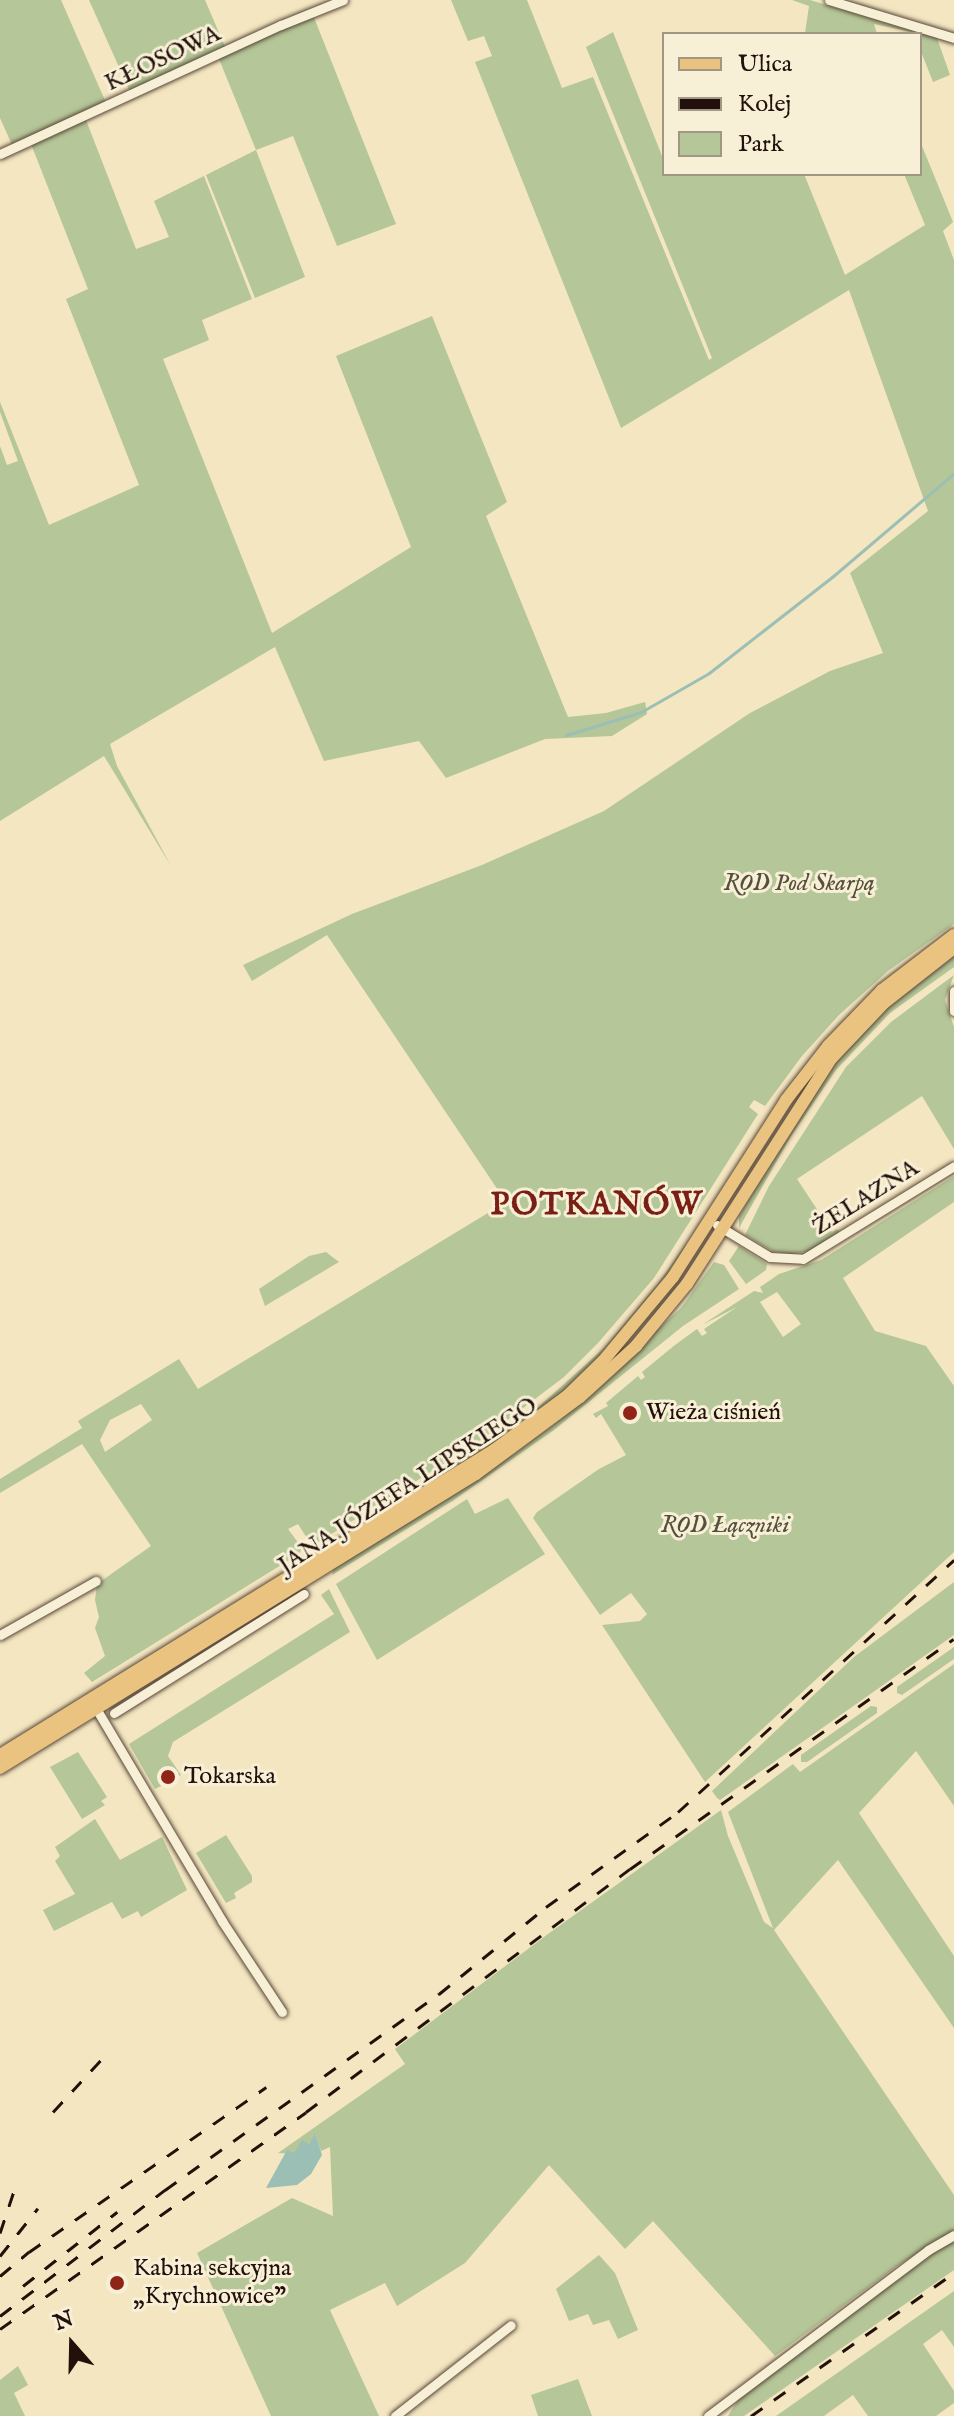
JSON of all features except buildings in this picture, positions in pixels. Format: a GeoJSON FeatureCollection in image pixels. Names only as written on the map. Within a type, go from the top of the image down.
{"type":"FeatureCollection","features":[{"type":"Feature","properties":{"kind":"main road","name":"JANA JÓZEFA LIPSKIEGO"},"geometry":{"type":"LineString","coordinates":[[0,1768],[94,1703],[494,1450],[539,1418],[603,1361],[666,1287],[786,1100],[828,1046],[882,990],[954,935]]}},
{"type":"Feature","properties":{"kind":"main road","name":"JANA JÓZEFA LIPSKIEGO"},"geometry":{"type":"LineString","coordinates":[[0,1755],[80,1706],[94,1703],[476,1474],[544,1427],[648,1334],[724,1229],[831,1059],[884,1003],[954,948]]}},
{"type":"Feature","properties":{"kind":"street","name":"KŁOSOWA"},"geometry":{"type":"LineString","coordinates":[[0,154],[281,25],[343,0]]}},
{"type":"Feature","properties":{"kind":"street"},"geometry":{"type":"LineString","coordinates":[[829,0],[954,38]]}},
{"type":"Feature","properties":{"kind":"street"},"geometry":{"type":"LineString","coordinates":[[954,991],[954,1011]]}},
{"type":"Feature","properties":{"kind":"street","name":"ŻELAZNA"},"geometry":{"type":"LineString","coordinates":[[711,1221],[770,1257],[803,1259],[954,1166]]}},
{"type":"Feature","properties":{"kind":"street"},"geometry":{"type":"LineString","coordinates":[[0,1635],[96,1581]]}},
{"type":"Feature","properties":{"kind":"street"},"geometry":{"type":"LineString","coordinates":[[114,1713],[304,1594]]}},
{"type":"Feature","properties":{"kind":"street"},"geometry":{"type":"LineString","coordinates":[[94,1703],[282,2012]]}},
{"type":"Feature","properties":{"kind":"street"},"geometry":{"type":"LineString","coordinates":[[708,2416],[928,2250],[954,2235]]}},
{"type":"Feature","properties":{"kind":"street"},"geometry":{"type":"LineString","coordinates":[[395,2416],[511,2325]]}},
{"type":"Feature","properties":{"kind":"green space"},"geometry":{"type":"Polygon","coordinates":[[[0,0],[61,0],[107,105],[13,147],[0,118],[0,0]]]}},
{"type":"Feature","properties":{"kind":"green space"},"geometry":{"type":"Polygon","coordinates":[[[89,0],[205,0],[226,49],[131,94],[89,0]]]}},
{"type":"Feature","properties":{"kind":"green space","name":"ROD Pod Skarpą"},"geometry":{"type":"Polygon","coordinates":[[[451,0],[527,0],[562,88],[593,77],[709,360],[712,358],[586,47],[613,32],[662,156],[662,176],[805,176],[845,275],[925,225],[905,176],[922,176],[922,146],[953,222],[943,231],[954,260],[954,924],[888,971],[839,1015],[802,1056],[765,1106],[754,1100],[749,1107],[758,1114],[654,1278],[564,1377],[477,1443],[317,1543],[310,1543],[298,1524],[288,1529],[302,1548],[299,1554],[92,1682],[84,1673],[105,1656],[95,1628],[99,1617],[95,1600],[97,1584],[151,1546],[82,1444],[0,1493],[0,1479],[82,1428],[78,1421],[179,1359],[198,1389],[506,1202],[327,935],[252,981],[243,965],[352,914],[482,865],[604,811],[750,713],[830,671],[883,653],[850,573],[928,511],[849,290],[621,428],[475,62],[492,56],[484,36],[468,41],[451,0]],[[141,1404],[110,1420],[100,1440],[105,1452],[152,1420],[141,1404]]]}},
{"type":"Feature","properties":{"kind":"green space"},"geometry":{"type":"Polygon","coordinates":[[[792,0],[810,0],[917,32],[874,24],[876,32],[805,32],[809,6],[792,0]]]}},
{"type":"Feature","properties":{"kind":"green space"},"geometry":{"type":"Polygon","coordinates":[[[313,15],[396,224],[337,246],[293,136],[256,150],[219,59],[313,15]]]}},
{"type":"Feature","properties":{"kind":"green space"},"geometry":{"type":"Polygon","coordinates":[[[922,34],[937,38],[950,75],[933,82],[922,54],[922,34]]]}},
{"type":"Feature","properties":{"kind":"green space"},"geometry":{"type":"Polygon","coordinates":[[[86,120],[136,249],[169,237],[154,201],[204,176],[252,299],[202,320],[209,340],[163,359],[272,633],[411,547],[336,356],[432,316],[507,502],[486,516],[568,717],[606,713],[645,702],[647,714],[612,736],[545,739],[446,778],[419,741],[324,761],[275,647],[110,744],[117,766],[171,866],[104,756],[0,821],[0,446],[7,465],[18,461],[0,412],[0,402],[49,525],[139,485],[66,299],[88,289],[31,144],[86,120]]]}},
{"type":"Feature","properties":{"kind":"green space"},"geometry":{"type":"Polygon","coordinates":[[[256,150],[305,277],[255,298],[206,175],[256,150]]]}},
{"type":"Feature","properties":{"kind":"green space"},"geometry":{"type":"Polygon","coordinates":[[[954,953],[954,967],[890,1013],[836,1070],[791,1136],[739,1228],[739,1216],[822,1078],[884,1009],[954,953]]]}},
{"type":"Feature","properties":{"kind":"green space"},"geometry":{"type":"Polygon","coordinates":[[[954,975],[945,1000],[954,1027],[954,1149],[922,1096],[797,1179],[832,1232],[837,1229],[840,1233],[810,1251],[792,1254],[774,1252],[745,1235],[769,1186],[846,1067],[891,1022],[954,975]]]}},
{"type":"Feature","properties":{"kind":"green space","name":"ROD Łączniki"},"geometry":{"type":"Polygon","coordinates":[[[954,1176],[954,1202],[843,1278],[875,1331],[926,1346],[954,1386],[954,1552],[705,1782],[602,1625],[640,1621],[647,1614],[631,1593],[600,1615],[533,1518],[537,1512],[599,1469],[626,1455],[601,1414],[596,1418],[593,1414],[608,1406],[606,1403],[638,1376],[641,1380],[645,1377],[642,1372],[675,1345],[697,1329],[702,1336],[707,1333],[704,1329],[737,1307],[702,1325],[754,1291],[763,1293],[760,1287],[779,1274],[821,1260],[954,1176]],[[777,1292],[760,1302],[783,1337],[801,1324],[777,1292]]]}},
{"type":"Feature","properties":{"kind":"green space"},"geometry":{"type":"Polygon","coordinates":[[[686,1244],[690,1246],[666,1280],[584,1375],[512,1434],[318,1550],[534,1411],[604,1348],[657,1285],[686,1244]]]}},
{"type":"Feature","properties":{"kind":"green space"},"geometry":{"type":"Polygon","coordinates":[[[739,1246],[767,1264],[766,1270],[746,1284],[729,1261],[739,1246]]]}},
{"type":"Feature","properties":{"kind":"green space"},"geometry":{"type":"Polygon","coordinates":[[[326,1252],[339,1262],[265,1306],[259,1289],[309,1256],[326,1252]]]}},
{"type":"Feature","properties":{"kind":"green space"},"geometry":{"type":"Polygon","coordinates":[[[714,1262],[724,1265],[739,1289],[683,1326],[554,1430],[454,1500],[332,1575],[333,1569],[360,1549],[511,1456],[559,1421],[681,1308],[714,1262]]]}},
{"type":"Feature","properties":{"kind":"green space"},"geometry":{"type":"Polygon","coordinates":[[[508,1498],[545,1554],[377,1660],[336,1584],[467,1499],[475,1514],[508,1498]]]}},
{"type":"Feature","properties":{"kind":"green space"},"geometry":{"type":"Polygon","coordinates":[[[954,1582],[954,1635],[720,1800],[717,1798],[712,1791],[854,1657],[954,1582]]]}},
{"type":"Feature","properties":{"kind":"green space"},"geometry":{"type":"Polygon","coordinates":[[[329,1589],[350,1632],[173,1742],[168,1756],[181,1775],[176,1777],[172,1770],[159,1778],[163,1785],[155,1789],[129,1744],[334,1614],[321,1595],[329,1589]]]}},
{"type":"Feature","properties":{"kind":"green space"},"geometry":{"type":"Polygon","coordinates":[[[954,1647],[954,1659],[902,1695],[897,1693],[897,1687],[954,1647]]]}},
{"type":"Feature","properties":{"kind":"green space"},"geometry":{"type":"Polygon","coordinates":[[[954,1664],[954,1806],[916,1751],[859,1813],[954,1956],[954,2028],[838,1860],[774,1930],[954,2195],[954,2230],[897,2266],[775,2356],[653,2221],[625,2249],[549,2165],[465,2263],[397,2306],[385,2283],[330,2310],[379,2416],[271,2416],[197,2253],[292,2198],[333,2216],[330,2147],[321,2151],[315,2134],[309,2144],[294,2154],[278,2153],[405,2064],[395,2049],[721,1810],[728,1836],[764,1922],[773,1928],[728,1812],[793,1764],[800,1772],[954,1664]]]}},
{"type":"Feature","properties":{"kind":"green space"},"geometry":{"type":"Polygon","coordinates":[[[871,1706],[877,1707],[877,1713],[807,1762],[801,1762],[801,1755],[871,1706]]]}},
{"type":"Feature","properties":{"kind":"green space"},"geometry":{"type":"Polygon","coordinates":[[[78,1752],[107,1797],[101,1801],[105,1805],[82,1819],[50,1767],[78,1752]]]}},
{"type":"Feature","properties":{"kind":"green space"},"geometry":{"type":"Polygon","coordinates":[[[95,1819],[120,1860],[162,1837],[187,1890],[141,1917],[138,1911],[122,1919],[112,1902],[54,1931],[43,1910],[75,1894],[55,1861],[60,1856],[55,1847],[95,1819]]]}},
{"type":"Feature","properties":{"kind":"green space"},"geometry":{"type":"Polygon","coordinates":[[[226,1835],[252,1876],[252,1882],[234,1893],[236,1898],[226,1903],[196,1853],[226,1835]]]}},
{"type":"Feature","properties":{"kind":"green space"},"geometry":{"type":"Polygon","coordinates":[[[954,2239],[954,2270],[744,2416],[728,2416],[741,2395],[917,2263],[954,2239]]]}},
{"type":"Feature","properties":{"kind":"green space"},"geometry":{"type":"Polygon","coordinates":[[[599,2255],[615,2273],[638,2330],[618,2339],[609,2320],[593,2325],[588,2314],[569,2321],[556,2289],[599,2255]]]}},
{"type":"Feature","properties":{"kind":"green space"},"geometry":{"type":"Polygon","coordinates":[[[954,2291],[954,2347],[942,2330],[923,2344],[954,2391],[954,2403],[936,2416],[868,2416],[853,2395],[824,2416],[776,2416],[954,2291]]]}},
{"type":"Feature","properties":{"kind":"green space"},"geometry":{"type":"Polygon","coordinates":[[[18,2366],[28,2385],[14,2393],[25,2416],[0,2416],[0,2380],[18,2366]]]}},
{"type":"Feature","properties":{"kind":"green space"},"geometry":{"type":"Polygon","coordinates":[[[578,2379],[592,2416],[538,2416],[531,2395],[578,2379]]]}},
{"type":"Feature","properties":{"kind":"water"},"geometry":{"type":"Polygon","coordinates":[[[315,2133],[322,2155],[311,2174],[297,2185],[266,2188],[287,2150],[294,2153],[302,2140],[309,2144],[315,2133]]]}},
{"type":"Feature","properties":{"kind":"waterway"},"geometry":{"type":"LineString","coordinates":[[566,735],[641,712],[709,673],[832,577],[954,473]]}},
{"type":"Feature","properties":{"kind":"railway"},"geometry":{"type":"LineString","coordinates":[[0,2316],[165,2190],[439,1994],[546,1907],[678,1812],[954,1560]]}},
{"type":"Feature","properties":{"kind":"railway"},"geometry":{"type":"LineString","coordinates":[[0,2329],[306,2112],[630,1869],[954,1639]]}},
{"type":"Feature","properties":{"kind":"railway"},"geometry":{"type":"LineString","coordinates":[[53,2112],[101,2060]]}},
{"type":"Feature","properties":{"kind":"railway"},"geometry":{"type":"LineString","coordinates":[[0,2276],[29,2252],[266,2087]]}},
{"type":"Feature","properties":{"kind":"railway"},"geometry":{"type":"LineString","coordinates":[[0,2233],[14,2191]]}},
{"type":"Feature","properties":{"kind":"railway"},"geometry":{"type":"LineString","coordinates":[[0,2256],[38,2208]]}},
{"type":"Feature","properties":{"kind":"railway"},"geometry":{"type":"LineString","coordinates":[[23,2286],[117,2212]]}},
{"type":"Feature","properties":{"kind":"railway"},"geometry":{"type":"LineString","coordinates":[[751,2416],[954,2273]]}},
{"type":"Feature","properties":{"kind":"place","name":"Wieża ciśnień"},"geometry":{"type":"Point","coordinates":[630,1413]}},
{"type":"Feature","properties":{"kind":"place","name":"Tokarska"},"geometry":{"type":"Point","coordinates":[168,1777]}},
{"type":"Feature","properties":{"kind":"place","name":"Kabina sekcyjna „Krychnowice”"},"geometry":{"type":"Point","coordinates":[117,2283]}},
{"type":"Feature","properties":{"kind":"district","name":"POTKANÓW"},"geometry":{"type":"Point","coordinates":[597,1206]}}]}
